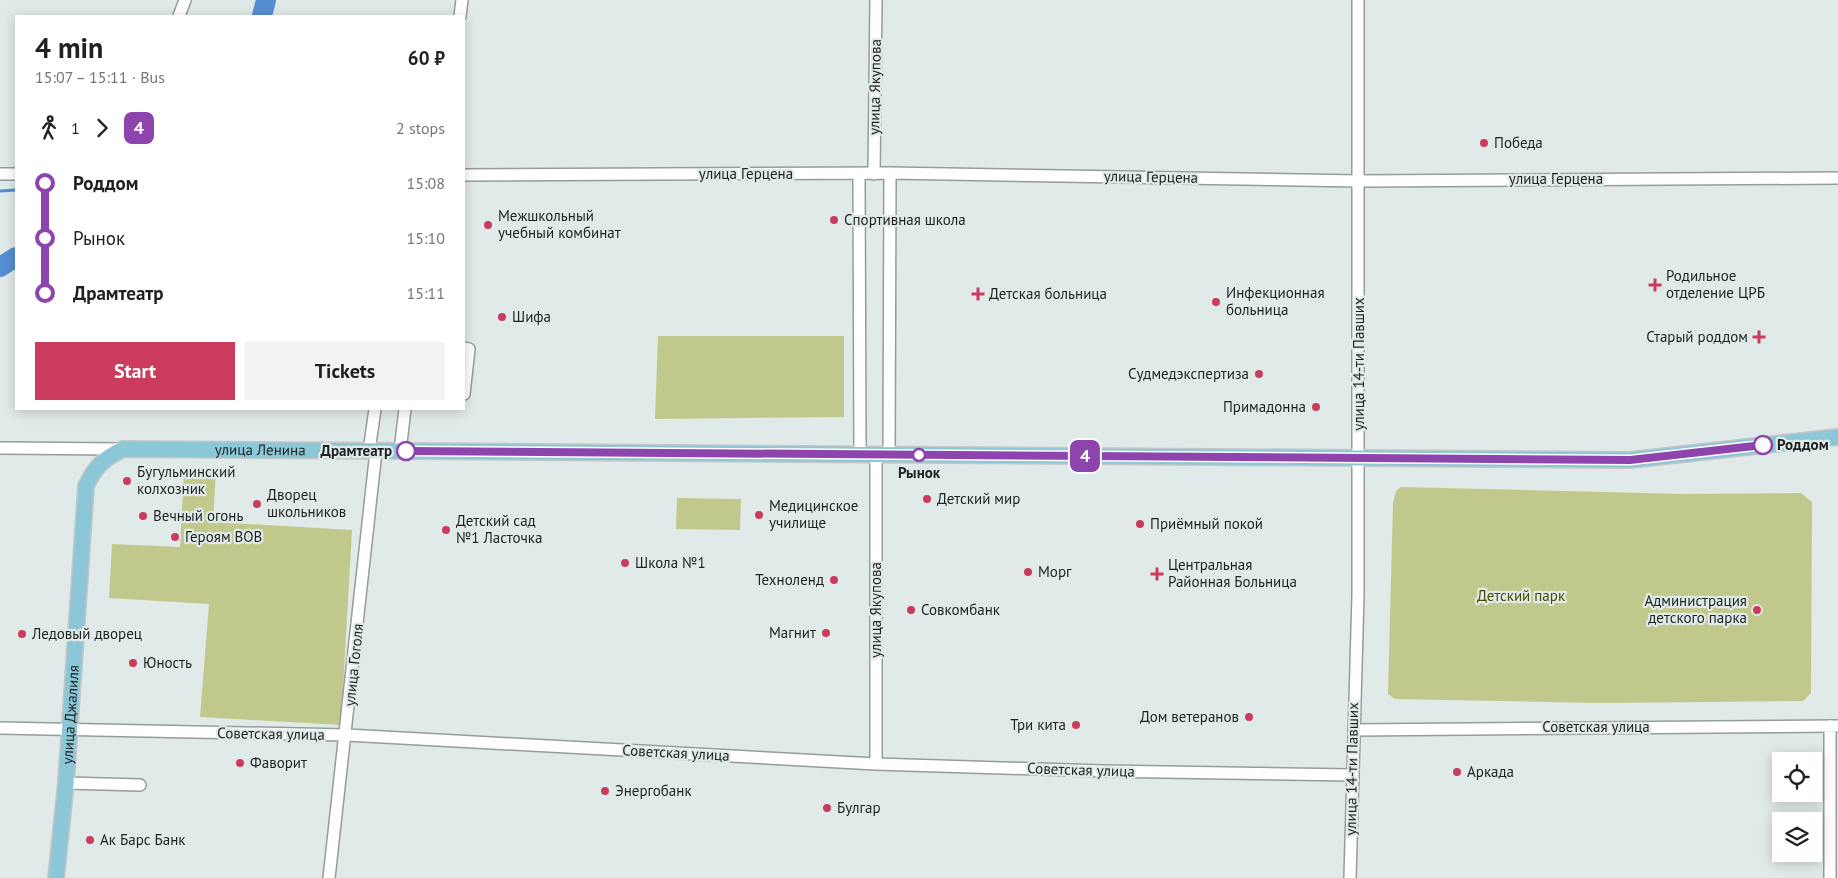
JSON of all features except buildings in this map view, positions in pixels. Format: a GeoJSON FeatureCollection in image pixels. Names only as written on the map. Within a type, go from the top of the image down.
{"type":"FeatureCollection","features":[{"type":"Feature","properties":{"kind":"main road","name":"улица Ленина"},"geometry":{"type":"LineString","coordinates":[[123,449],[1630,460],[1838,437]]}},
{"type":"Feature","properties":{"kind":"main road","name":"улица Джалиля"},"geometry":{"type":"LineString","coordinates":[[56,878],[66,783],[86,486],[94,470],[105,457],[123,449]]}},
{"type":"Feature","properties":{"kind":"street"},"geometry":{"type":"LineString","coordinates":[[179,15],[185,0]]}},
{"type":"Feature","properties":{"kind":"street"},"geometry":{"type":"LineString","coordinates":[[460,15],[462,0]]}},
{"type":"Feature","properties":{"kind":"street","name":"улица Якупова"},"geometry":{"type":"LineString","coordinates":[[874,174],[876,0]]}},
{"type":"Feature","properties":{"kind":"street","name":"улица 14-ти Павших"},"geometry":{"type":"LineString","coordinates":[[1350,878],[1358,595],[1357,458],[1360,418],[1358,0]]}},
{"type":"Feature","properties":{"kind":"street","name":"улица Якупова"},"geometry":{"type":"LineString","coordinates":[[876,764],[890,173]]}},
{"type":"Feature","properties":{"kind":"street","name":"улица Герцена"},"geometry":{"type":"LineString","coordinates":[[465,175],[890,173],[1359,180],[1838,178]]}},
{"type":"Feature","properties":{"kind":"street"},"geometry":{"type":"LineString","coordinates":[[0,174],[15,174]]}},
{"type":"Feature","properties":{"kind":"street"},"geometry":{"type":"LineString","coordinates":[[859,174],[860,455]]}},
{"type":"Feature","properties":{"kind":"street"},"geometry":{"type":"LineString","coordinates":[[465,348],[469,349],[465,385]]}},
{"type":"Feature","properties":{"kind":"street","name":"улица Гоголя"},"geometry":{"type":"LineString","coordinates":[[329,878],[347,735],[373,451],[375,410]]}},
{"type":"Feature","properties":{"kind":"street"},"geometry":{"type":"LineString","coordinates":[[400,451],[405,410]]}},
{"type":"Feature","properties":{"kind":"street","name":"улица Ленина"},"geometry":{"type":"LineString","coordinates":[[0,448],[123,449]]}},
{"type":"Feature","properties":{"kind":"street"},"geometry":{"type":"LineString","coordinates":[[1830,878],[1834,726]]}},
{"type":"Feature","properties":{"kind":"street","name":"Советская улица"},"geometry":{"type":"LineString","coordinates":[[1354,730],[1834,726]]}},
{"type":"Feature","properties":{"kind":"street","name":"Советская улица"},"geometry":{"type":"LineString","coordinates":[[0,728],[347,735],[876,764],[1102,771],[1352,775]]}},
{"type":"Feature","properties":{"kind":"street"},"geometry":{"type":"LineString","coordinates":[[66,783],[140,785]]}},
{"type":"Feature","properties":{"kind":"green space"},"geometry":{"type":"Polygon","coordinates":[[[658,336],[844,336],[844,417],[655,419],[658,336]]]}},
{"type":"Feature","properties":{"kind":"green space"},"geometry":{"type":"Polygon","coordinates":[[[184,470],[216,471],[213,522],[352,530],[341,725],[200,717],[209,604],[109,598],[112,544],[180,547],[184,470]]]}},
{"type":"Feature","properties":{"kind":"green space","name":"Детский парк"},"geometry":{"type":"Polygon","coordinates":[[[1401,487],[1683,494],[1801,493],[1812,502],[1811,693],[1803,701],[1599,703],[1395,699],[1388,694],[1393,503],[1396,491],[1401,487]]]}},
{"type":"Feature","properties":{"kind":"green space"},"geometry":{"type":"Polygon","coordinates":[[[677,498],[741,499],[740,530],[676,529],[677,498]]]}},
{"type":"Feature","properties":{"kind":"waterway"},"geometry":{"type":"LineString","coordinates":[[262,15],[266,0]]}},
{"type":"Feature","properties":{"kind":"waterway"},"geometry":{"type":"LineString","coordinates":[[0,191],[15,190]]}},
{"type":"Feature","properties":{"kind":"waterway"},"geometry":{"type":"LineString","coordinates":[[0,267],[15,258]]}},
{"type":"Feature","properties":{"kind":"bus line","name":"4"},"geometry":{"type":"LineString","coordinates":[[406,451],[1630,460],[1763,445]]}},
{"type":"Feature","properties":{"kind":"place","name":"Победа"},"geometry":{"type":"Point","coordinates":[1484,143]}},
{"type":"Feature","properties":{"kind":"place","name":"Спортивная школа"},"geometry":{"type":"Point","coordinates":[834,220]}},
{"type":"Feature","properties":{"kind":"place","name":"Межшкольный учебный комбинат"},"geometry":{"type":"Point","coordinates":[488,225]}},
{"type":"Feature","properties":{"kind":"place","name":"Родильное отделение ЦРБ"},"geometry":{"type":"Point","coordinates":[1655,285]}},
{"type":"Feature","properties":{"kind":"place","name":"Детская больница"},"geometry":{"type":"Point","coordinates":[978,294]}},
{"type":"Feature","properties":{"kind":"place","name":"Инфекционная больница"},"geometry":{"type":"Point","coordinates":[1216,302]}},
{"type":"Feature","properties":{"kind":"place","name":"Шифа"},"geometry":{"type":"Point","coordinates":[502,317]}},
{"type":"Feature","properties":{"kind":"place","name":"Старый роддом"},"geometry":{"type":"Point","coordinates":[1759,337]}},
{"type":"Feature","properties":{"kind":"place","name":"Судмедэкспертиза"},"geometry":{"type":"Point","coordinates":[1259,374]}},
{"type":"Feature","properties":{"kind":"place","name":"Примадонна"},"geometry":{"type":"Point","coordinates":[1316,407]}},
{"type":"Feature","properties":{"kind":"place","name":"Роддом"},"geometry":{"type":"Point","coordinates":[1763,445]}},
{"type":"Feature","properties":{"kind":"place","name":"Драмтеатр"},"geometry":{"type":"Point","coordinates":[406,451]}},
{"type":"Feature","properties":{"kind":"place","name":"Рынок"},"geometry":{"type":"Point","coordinates":[919,455]}},
{"type":"Feature","properties":{"kind":"place","name":"Бугульминский колхозник"},"geometry":{"type":"Point","coordinates":[127,481]}},
{"type":"Feature","properties":{"kind":"place","name":"Детский мир"},"geometry":{"type":"Point","coordinates":[927,499]}},
{"type":"Feature","properties":{"kind":"place","name":"Дворец школьников"},"geometry":{"type":"Point","coordinates":[257,504]}},
{"type":"Feature","properties":{"kind":"place","name":"Медицинское училище"},"geometry":{"type":"Point","coordinates":[759,515]}},
{"type":"Feature","properties":{"kind":"place","name":"Вечный огонь"},"geometry":{"type":"Point","coordinates":[143,516]}},
{"type":"Feature","properties":{"kind":"place","name":"Приёмный покой"},"geometry":{"type":"Point","coordinates":[1140,524]}},
{"type":"Feature","properties":{"kind":"place","name":"Детский сад №1 Ласточка"},"geometry":{"type":"Point","coordinates":[446,530]}},
{"type":"Feature","properties":{"kind":"place","name":"Героям ВОВ"},"geometry":{"type":"Point","coordinates":[175,537]}},
{"type":"Feature","properties":{"kind":"place","name":"Школа №1"},"geometry":{"type":"Point","coordinates":[625,563]}},
{"type":"Feature","properties":{"kind":"place","name":"Морг"},"geometry":{"type":"Point","coordinates":[1028,572]}},
{"type":"Feature","properties":{"kind":"place","name":"Центральная Районная Больница"},"geometry":{"type":"Point","coordinates":[1157,574]}},
{"type":"Feature","properties":{"kind":"place","name":"Техноленд"},"geometry":{"type":"Point","coordinates":[834,580]}},
{"type":"Feature","properties":{"kind":"place","name":"Совкомбанк"},"geometry":{"type":"Point","coordinates":[911,610]}},
{"type":"Feature","properties":{"kind":"place","name":"Администрация детского парка"},"geometry":{"type":"Point","coordinates":[1757,610]}},
{"type":"Feature","properties":{"kind":"place","name":"Магнит"},"geometry":{"type":"Point","coordinates":[826,633]}},
{"type":"Feature","properties":{"kind":"place","name":"Ледовый дворец"},"geometry":{"type":"Point","coordinates":[22,634]}},
{"type":"Feature","properties":{"kind":"place","name":"Юность"},"geometry":{"type":"Point","coordinates":[133,663]}},
{"type":"Feature","properties":{"kind":"place","name":"Дом ветеранов"},"geometry":{"type":"Point","coordinates":[1249,717]}},
{"type":"Feature","properties":{"kind":"place","name":"Три кита"},"geometry":{"type":"Point","coordinates":[1076,725]}},
{"type":"Feature","properties":{"kind":"place","name":"Фаворит"},"geometry":{"type":"Point","coordinates":[240,763]}},
{"type":"Feature","properties":{"kind":"place","name":"Аркада"},"geometry":{"type":"Point","coordinates":[1457,772]}},
{"type":"Feature","properties":{"kind":"place","name":"Энергобанк"},"geometry":{"type":"Point","coordinates":[605,791]}},
{"type":"Feature","properties":{"kind":"place","name":"Булгар"},"geometry":{"type":"Point","coordinates":[827,808]}},
{"type":"Feature","properties":{"kind":"place","name":"Ак Барс Банк"},"geometry":{"type":"Point","coordinates":[90,840]}}]}
